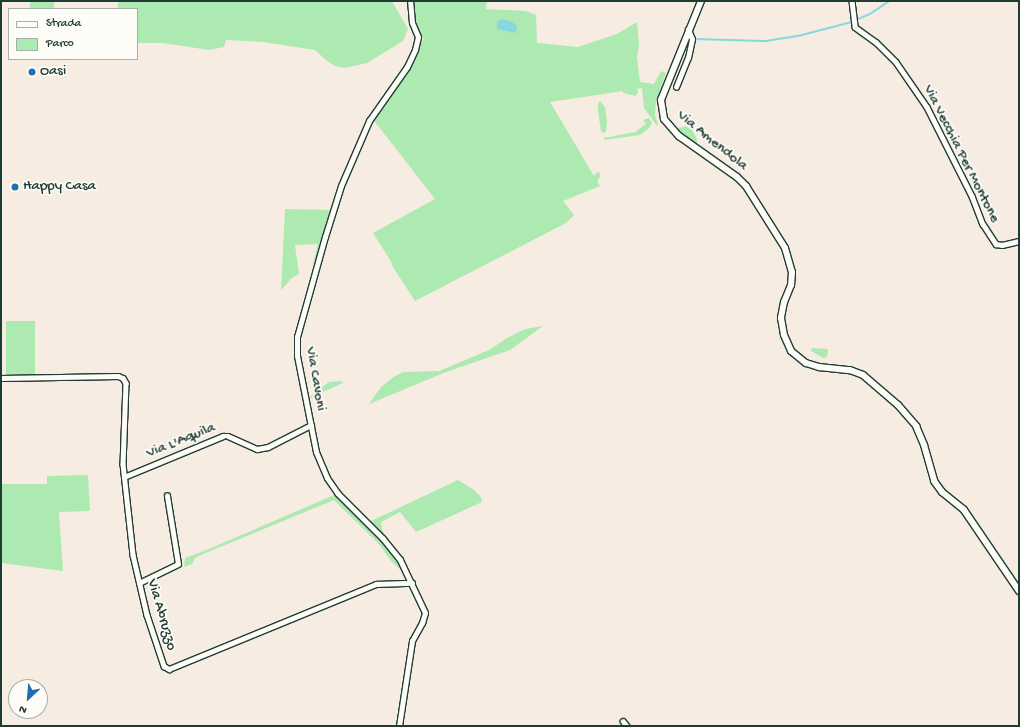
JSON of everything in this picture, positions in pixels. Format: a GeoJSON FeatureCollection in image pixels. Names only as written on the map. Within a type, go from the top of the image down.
{"type":"FeatureCollection","features":[{"type":"Feature","properties":{"kind":"main road","name":"Via Amendola"},"geometry":{"type":"LineString","coordinates":[[701,1],[661,100],[664,119],[679,136],[737,176],[746,186],[786,248],[792,272],[791,285],[784,302],[781,318],[784,335],[791,351],[806,363],[820,367],[850,370],[863,375],[898,405],[916,426],[924,445],[934,481],[942,492],[964,510],[1019,591]]}},
{"type":"Feature","properties":{"kind":"street","name":"Via Cavoni"},"geometry":{"type":"LineString","coordinates":[[399,726],[412,641],[422,623],[424,613],[412,583],[400,560],[384,539],[338,494],[327,478],[316,452],[297,356],[296,338],[316,266],[341,186],[369,121],[407,67],[415,50],[418,37],[412,23],[410,1]]}},
{"type":"Feature","properties":{"kind":"street","name":"Via Vecchia Per Montone"},"geometry":{"type":"LineString","coordinates":[[852,1],[855,27],[876,42],[896,62],[927,107],[972,196],[983,224],[996,244],[1002,246],[1019,241]]}},
{"type":"Feature","properties":{"kind":"street"},"geometry":{"type":"LineString","coordinates":[[676,87],[688,58],[692,39],[691,33],[688,30]]}},
{"type":"Feature","properties":{"kind":"street","name":"Via Abruzzo"},"geometry":{"type":"LineString","coordinates":[[1,378],[118,376],[123,378],[126,383],[123,464],[127,508],[139,583],[146,615],[164,666],[169,669],[373,585],[412,583]]}},
{"type":"Feature","properties":{"kind":"street","name":"Via L'Aquila"},"geometry":{"type":"LineString","coordinates":[[124,477],[223,436],[228,436],[257,449],[268,447],[311,425]]}},
{"type":"Feature","properties":{"kind":"street"},"geometry":{"type":"LineString","coordinates":[[139,583],[178,564],[167,496]]}},
{"type":"Feature","properties":{"kind":"street"},"geometry":{"type":"LineString","coordinates":[[623,721],[627,726]]}},
{"type":"Feature","properties":{"kind":"green space"},"geometry":{"type":"Polygon","coordinates":[[[30,1],[54,1],[54,8],[30,8],[30,1]]]}},
{"type":"Feature","properties":{"kind":"green space"},"geometry":{"type":"Polygon","coordinates":[[[118,1],[392,1],[408,29],[403,41],[367,63],[345,68],[335,66],[315,50],[263,42],[226,40],[224,47],[209,50],[163,43],[138,43],[138,8],[118,8],[118,1]]]}},
{"type":"Feature","properties":{"kind":"green space"},"geometry":{"type":"Polygon","coordinates":[[[411,1],[487,1],[486,9],[526,11],[536,15],[537,43],[578,47],[617,34],[637,22],[639,45],[637,57],[640,82],[654,84],[661,71],[666,73],[656,102],[655,116],[658,123],[657,126],[644,108],[642,88],[637,89],[638,93],[635,96],[623,93],[623,91],[550,102],[594,176],[597,172],[600,173],[600,177],[597,181],[600,186],[563,201],[574,215],[566,223],[415,301],[373,233],[435,199],[372,118],[401,79],[418,43],[424,40],[414,26],[411,1]]]}},
{"type":"Feature","properties":{"kind":"green space"},"geometry":{"type":"Polygon","coordinates":[[[600,101],[605,107],[607,122],[606,131],[604,133],[601,131],[598,111],[598,104],[600,101]]]}},
{"type":"Feature","properties":{"kind":"green space"},"geometry":{"type":"Polygon","coordinates":[[[649,118],[652,123],[649,128],[640,135],[604,140],[604,138],[635,132],[646,124],[643,120],[649,118]]]}},
{"type":"Feature","properties":{"kind":"green space"},"geometry":{"type":"Polygon","coordinates":[[[685,126],[692,130],[697,139],[697,146],[679,134],[677,129],[685,126]]]}},
{"type":"Feature","properties":{"kind":"green space"},"geometry":{"type":"Polygon","coordinates":[[[285,209],[332,210],[321,246],[312,267],[318,244],[295,245],[299,274],[292,278],[281,290],[285,209]]]}},
{"type":"Feature","properties":{"kind":"green space"},"geometry":{"type":"Polygon","coordinates":[[[6,321],[35,321],[35,375],[6,375],[6,321]]]}},
{"type":"Feature","properties":{"kind":"green space"},"geometry":{"type":"Polygon","coordinates":[[[543,326],[510,350],[446,372],[369,404],[381,387],[395,376],[404,372],[439,371],[489,350],[507,338],[525,329],[543,326]]]}},
{"type":"Feature","properties":{"kind":"green space"},"geometry":{"type":"Polygon","coordinates":[[[813,348],[827,349],[827,357],[823,358],[811,351],[813,348]]]}},
{"type":"Feature","properties":{"kind":"green space"},"geometry":{"type":"Polygon","coordinates":[[[341,381],[343,383],[307,399],[329,382],[341,381]]]}},
{"type":"Feature","properties":{"kind":"green space"},"geometry":{"type":"Polygon","coordinates":[[[88,475],[90,511],[59,512],[63,571],[1,563],[1,484],[47,484],[47,476],[88,475]]]}},
{"type":"Feature","properties":{"kind":"green space"},"geometry":{"type":"Polygon","coordinates":[[[458,480],[474,490],[481,497],[482,502],[416,532],[400,512],[381,522],[382,530],[391,544],[389,545],[369,522],[458,480]]]}},
{"type":"Feature","properties":{"kind":"green space"},"geometry":{"type":"Polygon","coordinates":[[[331,491],[370,528],[396,559],[403,572],[391,561],[378,543],[334,500],[203,554],[195,558],[192,564],[184,567],[185,558],[334,495],[331,491]]]}},
{"type":"Feature","properties":{"kind":"water"},"geometry":{"type":"Polygon","coordinates":[[[502,19],[512,22],[517,26],[516,33],[497,29],[497,22],[502,19]]]}},
{"type":"Feature","properties":{"kind":"waterway"},"geometry":{"type":"LineString","coordinates":[[856,20],[870,14],[889,1]]}},
{"type":"Feature","properties":{"kind":"waterway"},"geometry":{"type":"LineString","coordinates":[[694,39],[766,41],[802,35],[852,22]]}},
{"type":"Feature","properties":{"kind":"place","name":"Oasi"},"geometry":{"type":"Point","coordinates":[32,72]}},
{"type":"Feature","properties":{"kind":"place","name":"Happy Casa"},"geometry":{"type":"Point","coordinates":[15,187]}}]}
